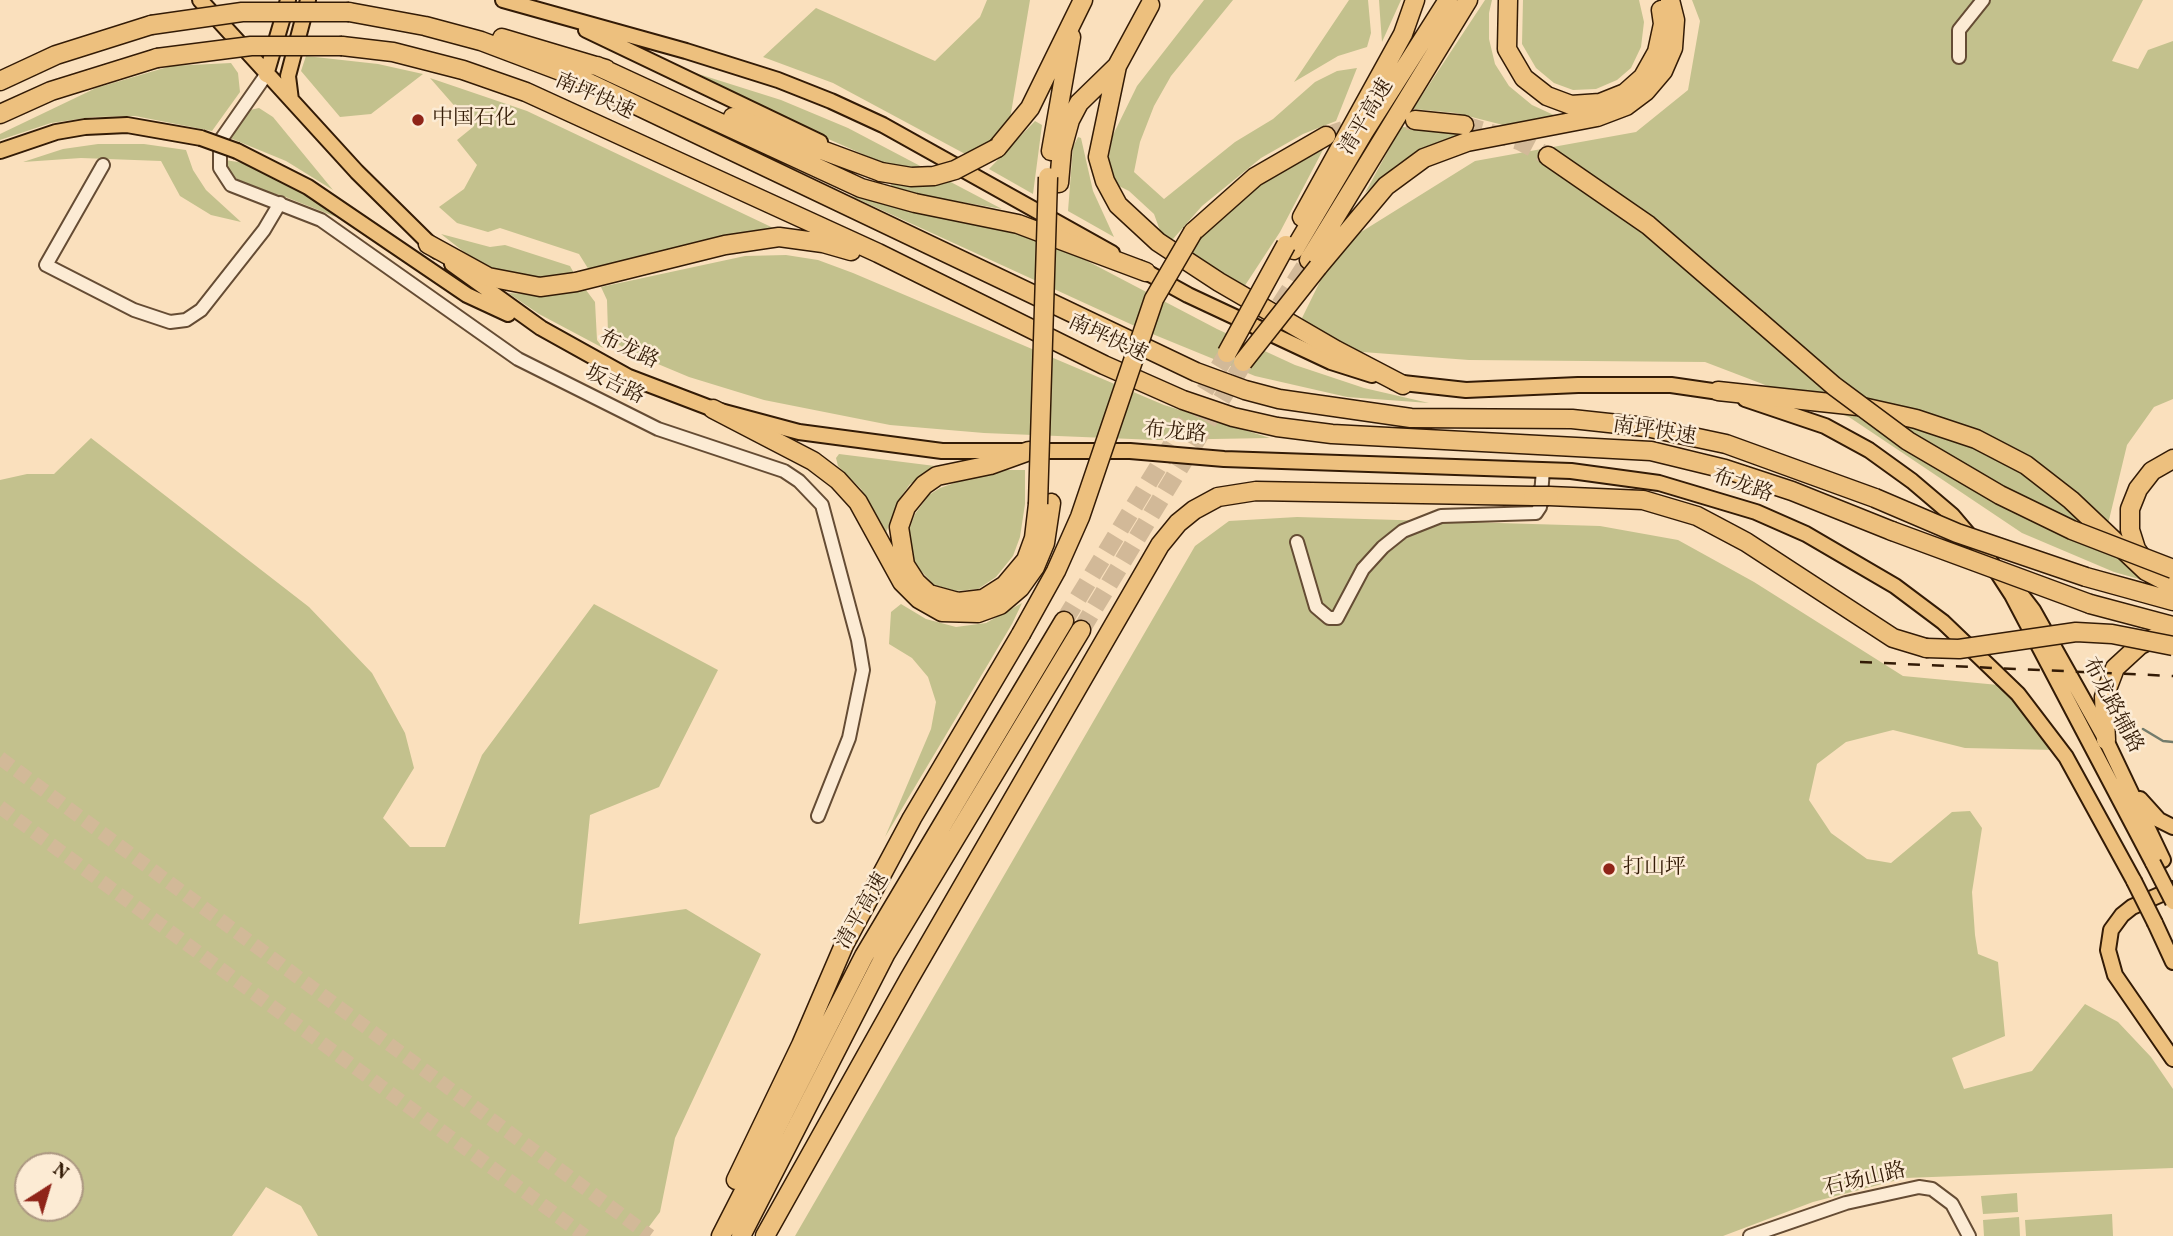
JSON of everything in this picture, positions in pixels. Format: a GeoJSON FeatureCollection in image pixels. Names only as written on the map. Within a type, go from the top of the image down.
{"type":"FeatureCollection","features":[{"type":"Feature","properties":{"kind":"highway"},"geometry":{"type":"LineString","coordinates":[[1243,362],[1302,256],[1403,34],[1415,0]]}},
{"type":"Feature","properties":{"kind":"highway","name":"清平高速"},"geometry":{"type":"LineString","coordinates":[[1302,256],[1370,122],[1448,0]]}},
{"type":"Feature","properties":{"kind":"highway","name":"清平高速"},"geometry":{"type":"LineString","coordinates":[[1302,256],[1468,0]]}},
{"type":"Feature","properties":{"kind":"highway"},"geometry":{"type":"LineString","coordinates":[[1508,0],[1507,49],[1524,78],[1547,96],[1571,105],[1600,103],[1625,93],[1643,77],[1657,52],[1663,24],[1659,0]]}},
{"type":"Feature","properties":{"kind":"highway"},"geometry":{"type":"LineString","coordinates":[[1227,354],[1302,256],[1424,158],[1467,142],[1597,117],[1626,106],[1646,91],[1663,71],[1672,48],[1675,20],[1670,0]]}},
{"type":"Feature","properties":{"kind":"highway"},"geometry":{"type":"LineString","coordinates":[[425,26],[535,46],[597,66],[881,172],[911,177],[934,176],[955,170],[997,148],[1030,108],[1080,5]]}},
{"type":"Feature","properties":{"kind":"highway"},"geometry":{"type":"LineString","coordinates":[[713,409],[813,461],[838,480],[858,502],[902,582],[919,599],[942,612],[978,613],[1000,605],[1020,588],[1035,567],[1045,542],[1057,107],[1080,5]]}},
{"type":"Feature","properties":{"kind":"highway"},"geometry":{"type":"LineString","coordinates":[[1150,5],[1117,66],[1098,158],[1105,181],[1118,205],[1158,242],[1219,282],[1336,350],[1404,385]]}},
{"type":"Feature","properties":{"kind":"highway","name":"南坪快速"},"geometry":{"type":"LineString","coordinates":[[0,81],[56,55],[151,25],[242,12],[349,12],[425,26],[506,50],[579,78],[1196,372],[1245,390],[1290,400],[1411,418],[1572,419],[1646,427],[1726,444],[1875,498],[1957,533],[2086,577],[2172,585]]}},
{"type":"Feature","properties":{"kind":"highway","name":"南坪快速"},"geometry":{"type":"LineString","coordinates":[[0,114],[51,91],[157,58],[251,46],[342,46],[393,52],[452,67],[526,92],[930,279],[1127,375],[1183,400],[1233,417],[1277,427],[1332,434],[1651,452],[1725,469],[1792,491],[2090,604],[2173,626]]}},
{"type":"Feature","properties":{"kind":"highway"},"geometry":{"type":"LineString","coordinates":[[597,66],[861,188],[915,203],[1018,223],[1146,272]]}},
{"type":"Feature","properties":{"kind":"highway"},"geometry":{"type":"LineString","coordinates":[[1054,180],[1070,120],[1079,103],[1117,66]]}},
{"type":"Feature","properties":{"kind":"highway"},"geometry":{"type":"LineString","coordinates":[[1415,120],[1464,125]]}},
{"type":"Feature","properties":{"kind":"highway"},"geometry":{"type":"LineString","coordinates":[[709,1236],[801,1045],[844,944],[912,818],[1056,571],[1080,517],[1154,299],[1193,232],[1255,177],[1326,136]]}},
{"type":"Feature","properties":{"kind":"highway"},"geometry":{"type":"LineString","coordinates":[[1548,156],[1648,225],[1834,386],[1908,441],[2000,495],[2073,530],[2172,585]]}},
{"type":"Feature","properties":{"kind":"highway"},"geometry":{"type":"LineString","coordinates":[[429,244],[488,277],[540,287],[576,282],[725,245],[779,237],[823,243],[930,279]]}},
{"type":"Feature","properties":{"kind":"highway"},"geometry":{"type":"LineString","coordinates":[[1718,391],[1858,406],[1916,419],[1976,439],[2026,465],[2071,500],[2146,571],[2172,585]]}},
{"type":"Feature","properties":{"kind":"highway"},"geometry":{"type":"LineString","coordinates":[[1029,451],[990,465],[937,476],[924,485],[906,507],[899,527],[905,565],[916,582],[929,594],[958,602],[983,599],[1005,585],[1026,560],[1045,504]]}},
{"type":"Feature","properties":{"kind":"highway"},"geometry":{"type":"LineString","coordinates":[[2172,585],[2149,566],[2136,549],[2130,530],[2130,509],[2138,489],[2152,471],[2173,459]]}},
{"type":"Feature","properties":{"kind":"highway"},"geometry":{"type":"LineString","coordinates":[[765,1236],[909,979],[1160,545],[1194,509],[1218,497],[1256,491],[1643,500],[1697,516],[1746,542],[1893,638],[1926,648],[1959,649],[2076,632],[2112,634],[2173,646]]}},
{"type":"Feature","properties":{"kind":"highway","name":"清平高速"},"geometry":{"type":"LineString","coordinates":[[721,1236],[864,956],[1064,621]]}},
{"type":"Feature","properties":{"kind":"highway","name":"清平高速"},"geometry":{"type":"LineString","coordinates":[[741,1236],[886,953],[1081,630]]}},
{"type":"Feature","properties":{"kind":"highway"},"geometry":{"type":"LineString","coordinates":[[2106,740],[2104,697],[2115,668],[2140,645],[2160,635],[2173,634]]}},
{"type":"Feature","properties":{"kind":"main road","name":"布龙路"},"geometry":{"type":"LineString","coordinates":[[200,0],[266,75],[429,244],[471,279],[541,328],[629,377],[713,409],[799,432],[942,451],[1130,451],[1224,459],[1543,470],[1619,476],[1659,483],[1756,512],[1806,534],[1895,586],[1942,622],[2026,705],[2066,757],[2134,881],[2173,962]]}},
{"type":"Feature","properties":{"kind":"main road"},"geometry":{"type":"LineString","coordinates":[[266,75],[288,0]]}},
{"type":"Feature","properties":{"kind":"main road"},"geometry":{"type":"LineString","coordinates":[[292,102],[288,76],[308,0]]}},
{"type":"Feature","properties":{"kind":"main road"},"geometry":{"type":"LineString","coordinates":[[503,0],[686,51],[778,80],[831,101],[883,125],[1188,295],[1331,362],[1404,385],[1466,390],[1622,384],[1671,385],[1718,391],[1825,425],[1869,450],[1912,481],[1952,515],[1986,555],[2158,861],[2173,902]]}},
{"type":"Feature","properties":{"kind":"main road"},"geometry":{"type":"LineString","coordinates":[[542,10],[881,172]]}},
{"type":"Feature","properties":{"kind":"main road"},"geometry":{"type":"LineString","coordinates":[[266,75],[281,68],[294,46]]}},
{"type":"Feature","properties":{"kind":"main road"},"geometry":{"type":"LineString","coordinates":[[0,151],[56,132],[85,127],[137,126],[201,138],[237,150],[319,194],[467,295],[541,328]]}},
{"type":"Feature","properties":{"kind":"main road","name":"布龙路辅路"},"geometry":{"type":"LineString","coordinates":[[1986,555],[2033,610],[2106,740],[2132,790],[2158,861],[2173,891]]}},
{"type":"Feature","properties":{"kind":"main road"},"geometry":{"type":"LineString","coordinates":[[2132,790],[2159,820],[2173,827]]}},
{"type":"Feature","properties":{"kind":"main road"},"geometry":{"type":"LineString","coordinates":[[2173,891],[2132,907],[2122,915],[2111,930],[2108,950],[2115,975],[2173,1059]]}},
{"type":"Feature","properties":{"kind":"street"},"geometry":{"type":"LineString","coordinates":[[1959,57],[1959,30],[1983,0]]}},
{"type":"Feature","properties":{"kind":"street","name":"坂吉路"},"geometry":{"type":"LineString","coordinates":[[266,75],[222,135],[218,159],[223,177],[231,185],[311,214],[519,359],[658,429],[784,471],[812,493],[828,519],[863,670],[849,738],[818,816]]}},
{"type":"Feature","properties":{"kind":"street"},"geometry":{"type":"LineString","coordinates":[[103,165],[46,265],[134,310],[170,322],[186,320],[201,310],[264,230],[280,203]]}},
{"type":"Feature","properties":{"kind":"street"},"geometry":{"type":"LineString","coordinates":[[1297,542],[1316,607],[1329,618],[1337,618],[1363,569],[1383,547],[1404,531],[1441,516],[1536,513],[1540,507],[1543,470]]}},
{"type":"Feature","properties":{"kind":"street","name":"石场山路"},"geometry":{"type":"LineString","coordinates":[[1750,1236],[1846,1203],[1919,1187],[1932,1189],[1952,1204],[1969,1236]]}},
{"type":"Feature","properties":{"kind":"shaded area"},"geometry":{"type":"Polygon","coordinates":[[[987,0],[1030,0],[1010,119],[993,141],[967,155],[833,83],[763,57],[816,8],[935,61],[980,17],[987,0]]]}},
{"type":"Feature","properties":{"kind":"shaded area"},"geometry":{"type":"Polygon","coordinates":[[[1204,0],[1233,0],[1171,76],[1154,106],[1140,142],[1134,172],[1164,199],[1235,142],[1273,119],[1315,82],[1337,71],[1357,68],[1336,121],[1303,134],[1261,158],[1202,206],[1173,239],[1167,239],[1162,236],[1154,214],[1129,191],[1115,184],[1110,176],[1109,156],[1113,135],[1137,86],[1204,0]]]}},
{"type":"Feature","properties":{"kind":"shaded area"},"geometry":{"type":"Polygon","coordinates":[[[1349,0],[1368,0],[1371,33],[1367,47],[1338,56],[1294,82],[1349,0]]]}},
{"type":"Feature","properties":{"kind":"shaded area"},"geometry":{"type":"Polygon","coordinates":[[[1379,0],[1401,0],[1382,42],[1380,15],[1379,0]]]}},
{"type":"Feature","properties":{"kind":"shaded area"},"geometry":{"type":"Polygon","coordinates":[[[1485,0],[1492,0],[1489,39],[1495,64],[1509,86],[1532,105],[1556,116],[1503,125],[1456,113],[1413,109],[1485,0]]]}},
{"type":"Feature","properties":{"kind":"shaded area"},"geometry":{"type":"Polygon","coordinates":[[[1523,0],[1639,0],[1644,22],[1641,47],[1631,68],[1617,80],[1596,89],[1573,90],[1554,83],[1536,68],[1522,44],[1523,0]]]}},
{"type":"Feature","properties":{"kind":"shaded area"},"geometry":{"type":"Polygon","coordinates":[[[1692,0],[2143,0],[2112,61],[2138,69],[2148,50],[2173,41],[2173,399],[2154,407],[2127,445],[2108,524],[2153,583],[2114,572],[2022,533],[1849,417],[1705,362],[1469,360],[1336,350],[1302,318],[1337,247],[1475,161],[1636,132],[1688,90],[1700,21],[1692,0]]]}},
{"type":"Feature","properties":{"kind":"shaded area"},"geometry":{"type":"Polygon","coordinates":[[[306,56],[378,64],[423,74],[371,114],[340,117],[301,71],[306,56]]]}},
{"type":"Feature","properties":{"kind":"shaded area"},"geometry":{"type":"Polygon","coordinates":[[[231,63],[238,73],[240,92],[212,131],[135,116],[93,117],[51,123],[0,140],[0,134],[96,88],[171,66],[231,63]]]}},
{"type":"Feature","properties":{"kind":"shaded area"},"geometry":{"type":"Polygon","coordinates":[[[689,71],[781,100],[848,128],[1002,209],[891,190],[892,167],[760,109],[689,71]]]}},
{"type":"Feature","properties":{"kind":"shaded area"},"geometry":{"type":"Polygon","coordinates":[[[430,78],[527,111],[786,234],[712,243],[589,270],[579,254],[500,228],[488,232],[457,223],[439,207],[464,189],[477,165],[457,140],[473,127],[430,78]]]}},
{"type":"Feature","properties":{"kind":"shaded area"},"geometry":{"type":"Polygon","coordinates":[[[259,108],[273,117],[333,190],[286,161],[230,138],[250,110],[259,108]]]}},
{"type":"Feature","properties":{"kind":"shaded area"},"geometry":{"type":"Polygon","coordinates":[[[1035,121],[1042,125],[1033,194],[989,169],[1035,121]]]}},
{"type":"Feature","properties":{"kind":"shaded area"},"geometry":{"type":"Polygon","coordinates":[[[1401,127],[1455,129],[1460,135],[1422,148],[1397,165],[1365,193],[1401,127]]]}},
{"type":"Feature","properties":{"kind":"shaded area"},"geometry":{"type":"Polygon","coordinates":[[[1078,137],[1081,138],[1093,191],[1114,237],[1068,211],[1073,147],[1078,137]]]}},
{"type":"Feature","properties":{"kind":"shaded area"},"geometry":{"type":"Polygon","coordinates":[[[98,144],[144,144],[186,150],[193,170],[206,190],[241,222],[211,215],[180,196],[161,161],[81,158],[23,162],[63,149],[98,144]]]}},
{"type":"Feature","properties":{"kind":"shaded area"},"geometry":{"type":"Polygon","coordinates":[[[1325,146],[1280,232],[1244,287],[1189,251],[1214,220],[1266,178],[1325,146]]]}},
{"type":"Feature","properties":{"kind":"shaded area"},"geometry":{"type":"Polygon","coordinates":[[[225,160],[244,163],[299,189],[336,217],[283,196],[249,187],[228,173],[225,160]]]}},
{"type":"Feature","properties":{"kind":"shaded area"},"geometry":{"type":"Polygon","coordinates":[[[851,196],[1030,234],[1217,329],[1295,365],[1364,388],[1429,403],[1347,397],[1255,376],[1150,333],[851,196]]]}},
{"type":"Feature","properties":{"kind":"shaded area"},"geometry":{"type":"Polygon","coordinates":[[[441,234],[490,247],[505,245],[570,266],[575,275],[546,279],[493,269],[468,255],[441,234]]]}},
{"type":"Feature","properties":{"kind":"shaded area"},"geometry":{"type":"Polygon","coordinates":[[[786,255],[818,260],[853,273],[1164,405],[1270,438],[1156,440],[984,433],[890,425],[764,400],[689,377],[634,354],[616,343],[608,333],[607,300],[601,287],[745,256],[786,255]]]}},
{"type":"Feature","properties":{"kind":"shaded area"},"geometry":{"type":"Polygon","coordinates":[[[586,290],[595,302],[597,340],[603,348],[539,314],[508,293],[549,295],[586,290]]]}},
{"type":"Feature","properties":{"kind":"shaded area"},"geometry":{"type":"Polygon","coordinates":[[[91,438],[309,607],[372,673],[405,733],[414,768],[383,818],[410,847],[445,847],[482,755],[594,604],[718,670],[659,787],[590,815],[579,924],[686,909],[761,954],[675,1138],[660,1212],[642,1236],[318,1236],[301,1206],[266,1187],[232,1236],[0,1236],[0,480],[27,474],[54,474],[91,438]]]}},
{"type":"Feature","properties":{"kind":"shaded area"},"geometry":{"type":"Polygon","coordinates":[[[839,454],[943,467],[910,484],[898,501],[886,533],[861,489],[838,466],[836,458],[839,454]]]}},
{"type":"Feature","properties":{"kind":"shaded area"},"geometry":{"type":"Polygon","coordinates":[[[992,470],[1025,470],[1025,504],[1020,537],[1013,556],[996,577],[978,589],[956,591],[934,585],[913,562],[909,548],[909,530],[915,514],[929,495],[940,488],[992,470]]]}},
{"type":"Feature","properties":{"kind":"shaded area"},"geometry":{"type":"Polygon","coordinates":[[[1297,517],[1600,526],[1678,540],[1754,582],[1903,676],[2009,686],[2057,750],[1965,748],[1893,730],[1846,742],[1817,764],[1809,800],[1831,833],[1867,859],[1891,863],[1952,812],[1970,811],[1982,828],[1972,892],[1975,935],[1978,954],[1998,962],[2005,1036],[1952,1058],[1964,1089],[2032,1071],[2085,1004],[2118,1022],[2151,1057],[2173,1089],[2173,1168],[1905,1178],[1813,1202],[1723,1236],[795,1236],[1195,546],[1229,521],[1297,517]]]}},
{"type":"Feature","properties":{"kind":"shaded area"},"geometry":{"type":"Polygon","coordinates":[[[1022,603],[885,837],[931,729],[936,702],[928,677],[912,658],[889,644],[891,612],[901,604],[926,619],[956,627],[986,623],[1022,603]]]}},
{"type":"Feature","properties":{"kind":"shaded area"},"geometry":{"type":"Polygon","coordinates":[[[2017,1193],[2018,1212],[1983,1214],[1981,1196],[2017,1193]]]}},
{"type":"Feature","properties":{"kind":"shaded area"},"geometry":{"type":"Polygon","coordinates":[[[2112,1214],[2113,1236],[2026,1236],[2025,1220],[2112,1214]]]}},
{"type":"Feature","properties":{"kind":"shaded area"},"geometry":{"type":"Polygon","coordinates":[[[2019,1217],[2020,1236],[1984,1236],[1983,1220],[2019,1217]]]}},
{"type":"Feature","properties":{"kind":"waterway"},"geometry":{"type":"LineString","coordinates":[[2143,729],[2163,741],[2173,742]]}},
{"type":"Feature","properties":{"kind":"tunnel"},"geometry":{"type":"LineString","coordinates":[[1326,136],[1352,127],[1415,120]]}},
{"type":"Feature","properties":{"kind":"tunnel"},"geometry":{"type":"LineString","coordinates":[[1464,125],[1519,141],[1548,156]]}},
{"type":"Feature","properties":{"kind":"tunnel"},"geometry":{"type":"LineString","coordinates":[[1280,305],[1309,260]]}},
{"type":"Feature","properties":{"kind":"tunnel"},"geometry":{"type":"LineString","coordinates":[[1064,621],[1235,341]]}},
{"type":"Feature","properties":{"kind":"tunnel"},"geometry":{"type":"LineString","coordinates":[[1081,630],[1252,349]]}},
{"type":"Feature","properties":{"kind":"tunnel"},"geometry":{"type":"LineString","coordinates":[[0,758],[650,1236]]}},
{"type":"Feature","properties":{"kind":"tunnel"},"geometry":{"type":"LineString","coordinates":[[0,807],[585,1236]]}},
{"type":"Feature","properties":{"kind":"railway"},"geometry":{"type":"LineString","coordinates":[[1860,662],[2173,676]]}},
{"type":"Feature","properties":{"kind":"place","name":"中国石化"},"geometry":{"type":"Point","coordinates":[418,120]}},
{"type":"Feature","properties":{"kind":"place","name":"打山坪"},"geometry":{"type":"Point","coordinates":[1609,869]}}]}
